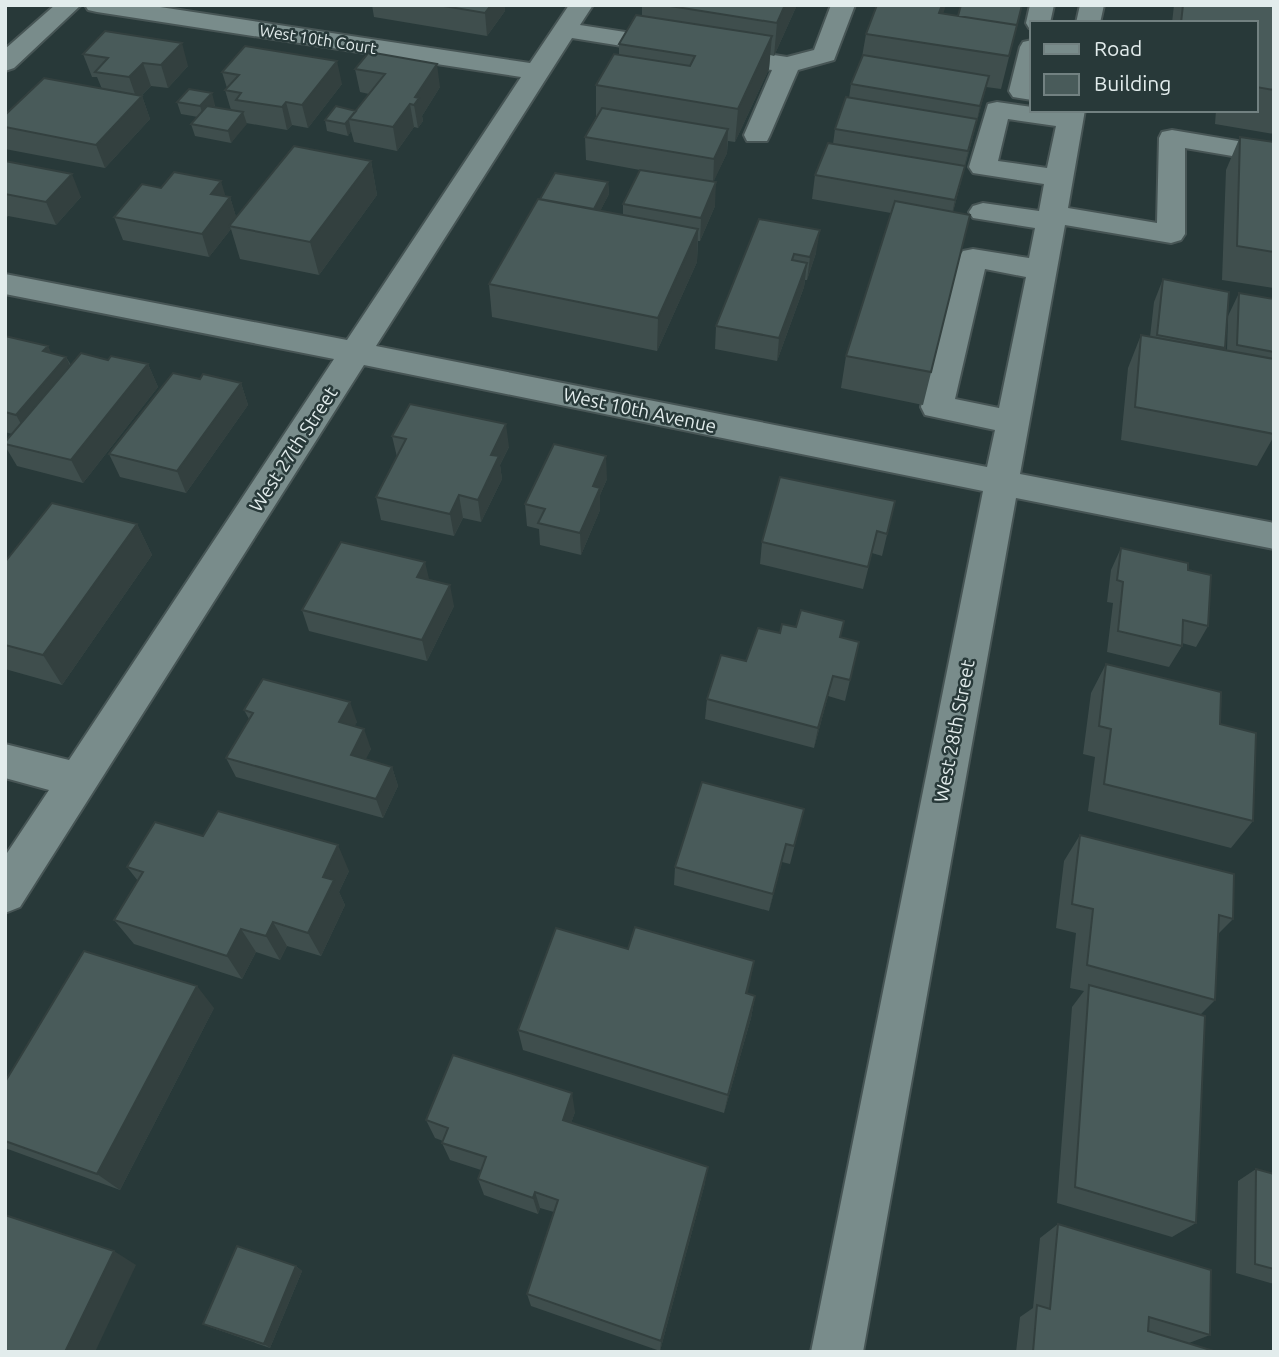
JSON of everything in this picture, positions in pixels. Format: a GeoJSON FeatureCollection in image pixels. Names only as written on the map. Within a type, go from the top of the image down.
{"type":"FeatureCollection","features":[{"type":"Feature","properties":{"kind":"street"},"geometry":{"type":"LineString","coordinates":[[5,63],[69,5]]}},
{"type":"Feature","properties":{"kind":"street","name":"West 10th Court"},"geometry":{"type":"LineString","coordinates":[[97,5],[539,72]]}},
{"type":"Feature","properties":{"kind":"street"},"geometry":{"type":"LineString","coordinates":[[573,18],[787,65],[825,55],[843,5]]}},
{"type":"Feature","properties":{"kind":"street","name":"West 27th Street"},"geometry":{"type":"LineString","coordinates":[[5,893],[573,18]]}},
{"type":"Feature","properties":{"kind":"street"},"geometry":{"type":"LineString","coordinates":[[1030,56],[1022,90],[1030,92]]}},
{"type":"Feature","properties":{"kind":"street"},"geometry":{"type":"LineString","coordinates":[[757,135],[787,65]]}},
{"type":"Feature","properties":{"kind":"street"},"geometry":{"type":"LineString","coordinates":[[1071,115],[997,110],[983,167],[1054,205],[1171,233],[1172,138],[1274,155]]}},
{"type":"Feature","properties":{"kind":"street","name":"West 28th Street"},"geometry":{"type":"LineString","coordinates":[[837,1352],[1071,115]]}},
{"type":"Feature","properties":{"kind":"street"},"geometry":{"type":"LineString","coordinates":[[983,212],[1054,205]]}},
{"type":"Feature","properties":{"kind":"street"},"geometry":{"type":"LineString","coordinates":[[1013,422],[937,407],[973,258],[1042,270]]}},
{"type":"Feature","properties":{"kind":"street","name":"West 10th Avenue"},"geometry":{"type":"LineString","coordinates":[[5,284],[357,351],[1001,484],[1274,536]]}},
{"type":"Feature","properties":{"kind":"street"},"geometry":{"type":"LineString","coordinates":[[5,761],[77,780]]}},
{"type":"Feature","properties":{"kind":"building"},"geometry":{"type":"Polygon","coordinates":[[[438,5],[491,5],[485,13],[438,5]]]}},
{"type":"Feature","properties":{"kind":"building"},"geometry":{"type":"Polygon","coordinates":[[[664,5],[785,5],[777,23],[664,5]]]}},
{"type":"Feature","properties":{"kind":"building"},"geometry":{"type":"Polygon","coordinates":[[[877,5],[942,5],[939,13],[1017,25],[1009,56],[866,34],[877,5]]]}},
{"type":"Feature","properties":{"kind":"building"},"geometry":{"type":"Polygon","coordinates":[[[961,5],[1022,5],[1017,25],[958,16],[961,5]]]}},
{"type":"Feature","properties":{"kind":"building"},"geometry":{"type":"Polygon","coordinates":[[[1183,5],[1274,5],[1274,90],[1258,87],[1258,21],[1181,21],[1183,5]]]}},
{"type":"Feature","properties":{"kind":"building"},"geometry":{"type":"Polygon","coordinates":[[[636,15],[772,36],[738,109],[596,85],[614,54],[690,66],[695,56],[619,44],[636,15]]]}},
{"type":"Feature","properties":{"kind":"building"},"geometry":{"type":"Polygon","coordinates":[[[105,31],[182,43],[161,65],[143,63],[129,77],[95,72],[108,58],[83,54],[105,31]]]}},
{"type":"Feature","properties":{"kind":"building"},"geometry":{"type":"Polygon","coordinates":[[[245,46],[337,61],[302,105],[286,102],[282,107],[236,100],[241,93],[225,90],[239,75],[222,72],[245,46]]]}},
{"type":"Feature","properties":{"kind":"building"},"geometry":{"type":"Polygon","coordinates":[[[369,52],[437,64],[415,97],[419,98],[414,105],[410,104],[393,127],[349,119],[385,74],[355,69],[369,52]]]}},
{"type":"Feature","properties":{"kind":"building"},"geometry":{"type":"Polygon","coordinates":[[[863,55],[989,76],[980,106],[851,84],[863,55]]]}},
{"type":"Feature","properties":{"kind":"building"},"geometry":{"type":"Polygon","coordinates":[[[44,78],[142,96],[96,145],[5,127],[5,115],[44,78]]]}},
{"type":"Feature","properties":{"kind":"building"},"geometry":{"type":"Polygon","coordinates":[[[189,89],[212,93],[200,106],[177,102],[189,89]]]}},
{"type":"Feature","properties":{"kind":"building"},"geometry":{"type":"Polygon","coordinates":[[[846,97],[977,119],[968,151],[835,129],[846,97]]]}},
{"type":"Feature","properties":{"kind":"building"},"geometry":{"type":"Polygon","coordinates":[[[207,106],[243,112],[228,131],[191,124],[207,106]]]}},
{"type":"Feature","properties":{"kind":"building"},"geometry":{"type":"Polygon","coordinates":[[[336,106],[356,111],[345,124],[325,120],[336,106]]]}},
{"type":"Feature","properties":{"kind":"building"},"geometry":{"type":"Polygon","coordinates":[[[602,108],[728,129],[714,159],[585,137],[602,108]]]}},
{"type":"Feature","properties":{"kind":"building"},"geometry":{"type":"Polygon","coordinates":[[[1240,137],[1274,142],[1274,252],[1237,246],[1240,137]]]}},
{"type":"Feature","properties":{"kind":"building"},"geometry":{"type":"Polygon","coordinates":[[[828,143],[965,166],[955,200],[815,175],[828,143]]]}},
{"type":"Feature","properties":{"kind":"building"},"geometry":{"type":"Polygon","coordinates":[[[294,146],[371,161],[310,242],[229,226],[294,146]]]}},
{"type":"Feature","properties":{"kind":"building"},"geometry":{"type":"Polygon","coordinates":[[[5,161],[72,174],[46,202],[5,194],[5,161]]]}},
{"type":"Feature","properties":{"kind":"building"},"geometry":{"type":"Polygon","coordinates":[[[640,170],[716,182],[701,218],[623,204],[640,170]]]}},
{"type":"Feature","properties":{"kind":"building"},"geometry":{"type":"Polygon","coordinates":[[[174,172],[221,181],[211,194],[230,197],[202,234],[114,217],[142,184],[161,188],[174,172]]]}},
{"type":"Feature","properties":{"kind":"building"},"geometry":{"type":"Polygon","coordinates":[[[555,173],[608,182],[594,209],[540,199],[555,173]]]}},
{"type":"Feature","properties":{"kind":"building"},"geometry":{"type":"Polygon","coordinates":[[[538,199],[698,229],[658,318],[489,284],[538,199]]]}},
{"type":"Feature","properties":{"kind":"building"},"geometry":{"type":"Polygon","coordinates":[[[895,201],[970,215],[931,372],[846,356],[895,201]]]}},
{"type":"Feature","properties":{"kind":"building"},"geometry":{"type":"Polygon","coordinates":[[[759,219],[820,230],[810,257],[794,254],[792,260],[807,263],[779,338],[716,326],[759,219]]]}},
{"type":"Feature","properties":{"kind":"building"},"geometry":{"type":"Polygon","coordinates":[[[1163,279],[1229,292],[1225,348],[1157,335],[1163,279]]]}},
{"type":"Feature","properties":{"kind":"building"},"geometry":{"type":"Polygon","coordinates":[[[1239,293],[1274,299],[1274,352],[1237,345],[1239,293]]]}},
{"type":"Feature","properties":{"kind":"building"},"geometry":{"type":"Polygon","coordinates":[[[1141,335],[1274,359],[1274,434],[1135,407],[1141,335]]]}},
{"type":"Feature","properties":{"kind":"building"},"geometry":{"type":"Polygon","coordinates":[[[5,336],[48,346],[43,351],[66,357],[16,415],[5,412],[5,336]]]}},
{"type":"Feature","properties":{"kind":"building"},"geometry":{"type":"Polygon","coordinates":[[[81,353],[108,360],[111,356],[148,364],[71,460],[5,444],[5,442],[81,353]]]}},
{"type":"Feature","properties":{"kind":"building"},"geometry":{"type":"Polygon","coordinates":[[[173,373],[200,379],[203,374],[241,383],[177,471],[109,454],[173,373]]]}},
{"type":"Feature","properties":{"kind":"building"},"geometry":{"type":"Polygon","coordinates":[[[410,404],[506,424],[491,455],[499,456],[478,500],[459,495],[450,514],[376,497],[406,439],[392,436],[410,404]]]}},
{"type":"Feature","properties":{"kind":"building"},"geometry":{"type":"Polygon","coordinates":[[[554,444],[606,456],[593,486],[600,488],[580,533],[538,523],[545,509],[525,504],[554,444]]]}},
{"type":"Feature","properties":{"kind":"building"},"geometry":{"type":"Polygon","coordinates":[[[780,477],[895,501],[887,534],[877,531],[868,567],[762,542],[780,477]]]}},
{"type":"Feature","properties":{"kind":"building"},"geometry":{"type":"Polygon","coordinates":[[[52,503],[137,524],[43,655],[5,645],[5,562],[52,503]]]}},
{"type":"Feature","properties":{"kind":"building"},"geometry":{"type":"Polygon","coordinates":[[[341,542],[425,562],[417,577],[450,585],[422,640],[302,610],[341,542]]]}},
{"type":"Feature","properties":{"kind":"building"},"geometry":{"type":"Polygon","coordinates":[[[1121,548],[1188,563],[1188,570],[1211,575],[1208,626],[1183,620],[1182,646],[1118,631],[1123,582],[1117,580],[1121,548]]]}},
{"type":"Feature","properties":{"kind":"building"},"geometry":{"type":"Polygon","coordinates":[[[801,610],[844,621],[840,637],[859,642],[850,680],[833,676],[818,728],[707,699],[721,655],[746,661],[758,628],[780,633],[782,624],[796,627],[801,610]]]}},
{"type":"Feature","properties":{"kind":"building"},"geometry":{"type":"Polygon","coordinates":[[[1106,664],[1221,692],[1220,724],[1256,733],[1253,821],[1104,784],[1111,729],[1099,726],[1106,664]]]}},
{"type":"Feature","properties":{"kind":"building"},"geometry":{"type":"Polygon","coordinates":[[[263,679],[350,702],[339,722],[364,729],[351,755],[392,767],[376,799],[226,758],[253,713],[244,710],[263,679]]]}},
{"type":"Feature","properties":{"kind":"building"},"geometry":{"type":"Polygon","coordinates":[[[702,782],[804,809],[794,846],[786,844],[773,894],[675,867],[702,782]]]}},
{"type":"Feature","properties":{"kind":"building"},"geometry":{"type":"Polygon","coordinates":[[[218,811],[338,845],[323,877],[334,880],[308,933],[273,922],[266,936],[241,929],[227,956],[114,920],[143,872],[127,867],[155,822],[203,836],[218,811]]]}},
{"type":"Feature","properties":{"kind":"building"},"geometry":{"type":"Polygon","coordinates":[[[1080,835],[1234,874],[1233,919],[1219,915],[1215,1000],[1087,965],[1093,909],[1072,904],[1080,835]]]}},
{"type":"Feature","properties":{"kind":"building"},"geometry":{"type":"Polygon","coordinates":[[[635,927],[754,961],[746,993],[755,996],[728,1095],[518,1030],[556,928],[628,949],[635,927]]]}},
{"type":"Feature","properties":{"kind":"building"},"geometry":{"type":"Polygon","coordinates":[[[84,951],[197,986],[97,1174],[5,1141],[5,1082],[84,951]]]}},
{"type":"Feature","properties":{"kind":"building"},"geometry":{"type":"Polygon","coordinates":[[[1089,985],[1205,1016],[1196,1223],[1075,1187],[1089,985]]]}},
{"type":"Feature","properties":{"kind":"building"},"geometry":{"type":"Polygon","coordinates":[[[453,1055],[572,1093],[563,1120],[708,1167],[661,1341],[527,1294],[558,1200],[535,1192],[533,1198],[478,1179],[486,1157],[442,1143],[448,1128],[426,1120],[453,1055]]]}},
{"type":"Feature","properties":{"kind":"building"},"geometry":{"type":"Polygon","coordinates":[[[1256,1169],[1274,1174],[1274,1269],[1255,1264],[1256,1169]]]}},
{"type":"Feature","properties":{"kind":"building"},"geometry":{"type":"Polygon","coordinates":[[[5,1215],[114,1251],[65,1352],[5,1352],[5,1215]]]}},
{"type":"Feature","properties":{"kind":"building"},"geometry":{"type":"Polygon","coordinates":[[[1058,1224],[1211,1270],[1210,1335],[1149,1317],[1148,1331],[1217,1352],[1033,1352],[1037,1305],[1050,1309],[1058,1224]]]}},
{"type":"Feature","properties":{"kind":"building"},"geometry":{"type":"Polygon","coordinates":[[[237,1246],[296,1266],[264,1344],[203,1324],[237,1246]]]}}]}
